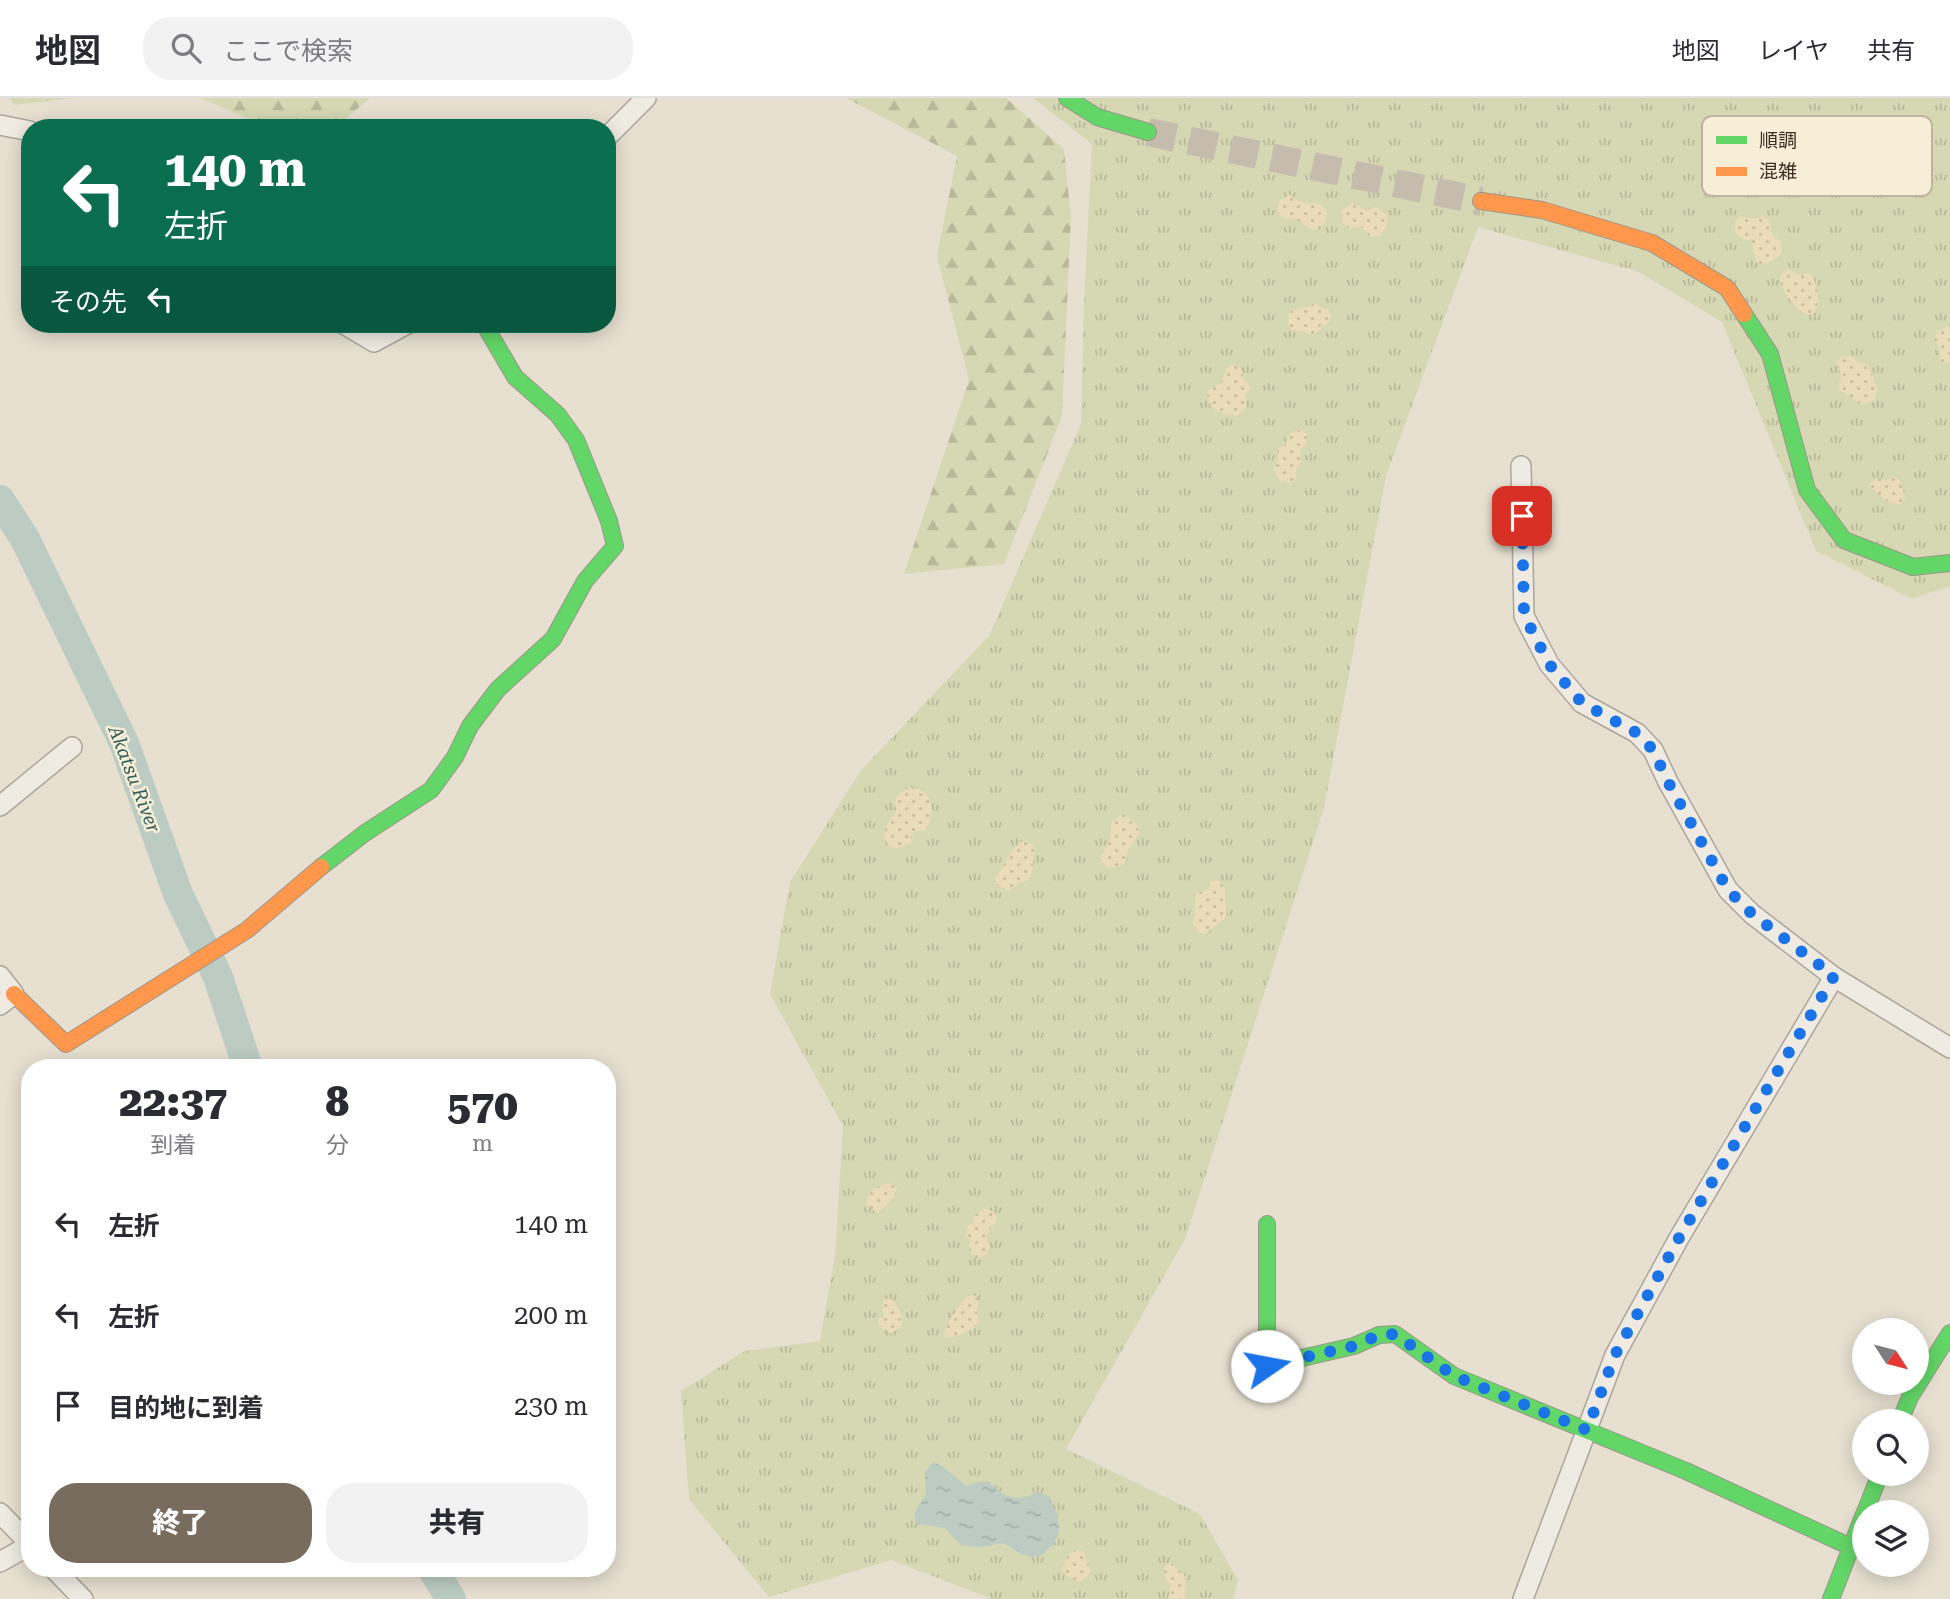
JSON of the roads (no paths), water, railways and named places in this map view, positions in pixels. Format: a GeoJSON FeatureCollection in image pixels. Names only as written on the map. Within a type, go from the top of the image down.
{"type":"FeatureCollection","features":[{"type":"Feature","properties":{"kind":"street"},"geometry":{"type":"LineString","coordinates":[[616,128],[646,98]]}},
{"type":"Feature","properties":{"kind":"street"},"geometry":{"type":"LineString","coordinates":[[1067,98],[1097,117],[1148,132]]}},
{"type":"Feature","properties":{"kind":"street"},"geometry":{"type":"LineString","coordinates":[[0,125],[21,129]]}},
{"type":"Feature","properties":{"kind":"street"},"geometry":{"type":"LineString","coordinates":[[1481,201],[1542,210],[1652,243],[1727,288],[1770,354],[1807,490],[1844,540],[1913,567],[1950,563]]}},
{"type":"Feature","properties":{"kind":"street"},"geometry":{"type":"LineString","coordinates":[[359,333],[374,342],[390,333]]}},
{"type":"Feature","properties":{"kind":"street"},"geometry":{"type":"LineString","coordinates":[[0,976],[7,1000],[65,1044],[247,930],[330,859],[431,790],[455,757],[470,726],[498,689],[552,639],[585,581],[615,546],[609,521],[576,440],[558,415],[515,377],[489,333]]}},
{"type":"Feature","properties":{"kind":"street"},"geometry":{"type":"LineString","coordinates":[[1521,466],[1524,615],[1549,664],[1582,703],[1637,733],[1653,750],[1728,890],[1752,914],[1834,976],[1950,1048]]}},
{"type":"Feature","properties":{"kind":"street"},"geometry":{"type":"LineString","coordinates":[[0,806],[72,747]]}},
{"type":"Feature","properties":{"kind":"street"},"geometry":{"type":"LineString","coordinates":[[1523,1599],[1615,1355],[1679,1238],[1834,976]]}},
{"type":"Feature","properties":{"kind":"street"},"geometry":{"type":"LineString","coordinates":[[1266,1224],[1267,1366],[1354,1346],[1379,1335],[1395,1334],[1454,1376],[1686,1471],[1850,1547]]}},
{"type":"Feature","properties":{"kind":"street"},"geometry":{"type":"LineString","coordinates":[[1905,1409],[1950,1333]]}},
{"type":"Feature","properties":{"kind":"street"},"geometry":{"type":"LineString","coordinates":[[0,1513],[21,1535]]}},
{"type":"Feature","properties":{"kind":"street"},"geometry":{"type":"LineString","coordinates":[[1831,1599],[1852,1542]]}},
{"type":"Feature","properties":{"kind":"street"},"geometry":{"type":"LineString","coordinates":[[0,1562],[21,1549]]}},
{"type":"Feature","properties":{"kind":"street"},"geometry":{"type":"LineString","coordinates":[[62,1577],[83,1599]]}},
{"type":"Feature","properties":{"kind":"water"},"geometry":{"type":"Polygon","coordinates":[[[933,1462],[966,1486],[989,1482],[1012,1497],[1024,1497],[1038,1492],[1049,1496],[1058,1516],[1059,1531],[1054,1544],[1041,1555],[1033,1557],[1003,1543],[981,1547],[961,1545],[945,1528],[917,1524],[914,1514],[926,1494],[925,1472],[933,1462]]]}},
{"type":"Feature","properties":{"kind":"waterway","name":"Akatsu River"},"geometry":{"type":"LineString","coordinates":[[0,500],[25,539],[124,743],[178,894],[218,977],[245,1059]]}},
{"type":"Feature","properties":{"kind":"waterway","name":"Akatsu River"},"geometry":{"type":"LineString","coordinates":[[438,1577],[451,1599]]}},
{"type":"Feature","properties":{"kind":"tunnel"},"geometry":{"type":"LineString","coordinates":[[1148,132],[1481,201]]}}]}
